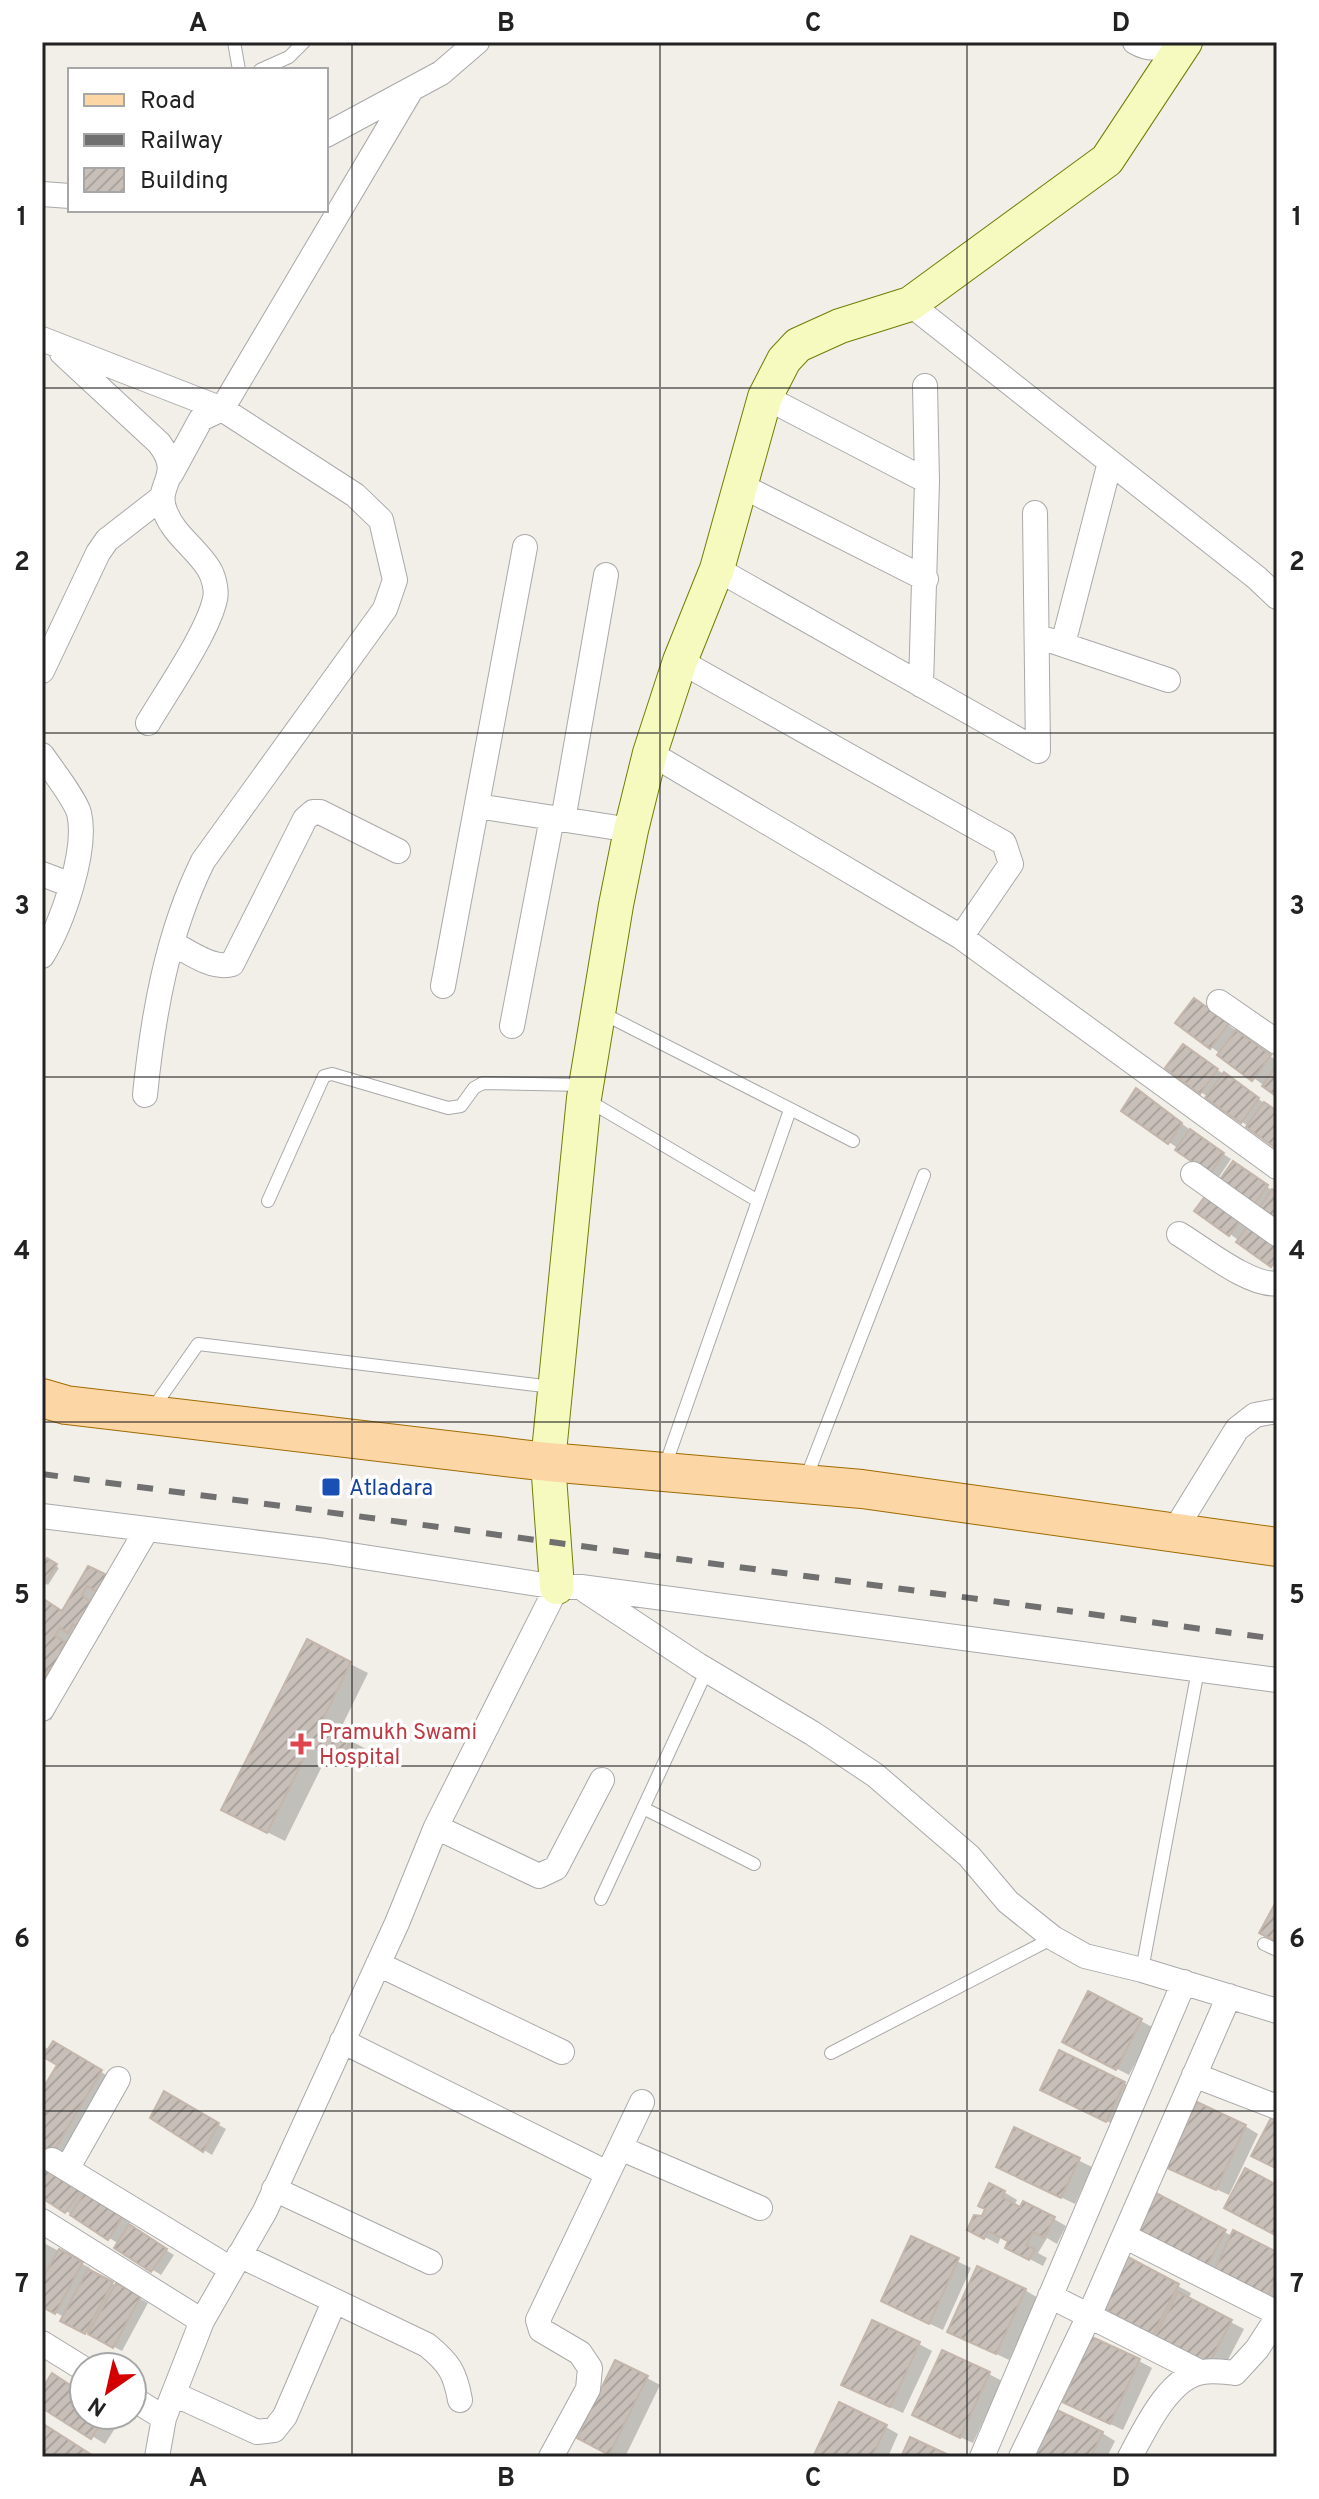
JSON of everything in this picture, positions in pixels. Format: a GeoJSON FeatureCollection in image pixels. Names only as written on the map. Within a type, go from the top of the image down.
{"type":"FeatureCollection","features":[{"type":"Feature","properties":{"kind":"main road"},"geometry":{"type":"LineString","coordinates":[[42,1398],[66,1405],[548,1462],[862,1489],[1277,1547]]}},
{"type":"Feature","properties":{"kind":"street"},"geometry":{"type":"LineString","coordinates":[[328,134],[441,73],[477,42]]}},
{"type":"Feature","properties":{"kind":"street"},"geometry":{"type":"LineString","coordinates":[[1135,42],[1145,48],[1163,48],[1178,42]]}},
{"type":"Feature","properties":{"kind":"street"},"geometry":{"type":"LineString","coordinates":[[157,2457],[164,2418],[202,2321],[274,2189],[378,1964],[436,1827],[569,1587],[548,1462],[585,1092],[631,830],[650,753],[680,661],[717,569],[765,397],[784,360],[798,345],[840,326],[910,304],[1107,160],[1185,42]]}},
{"type":"Feature","properties":{"kind":"street"},"geometry":{"type":"LineString","coordinates":[[42,671],[98,553],[107,540],[161,498],[201,419],[222,409],[411,90]]}},
{"type":"Feature","properties":{"kind":"street"},"geometry":{"type":"LineString","coordinates":[[42,194],[68,196]]}},
{"type":"Feature","properties":{"kind":"street"},"geometry":{"type":"LineString","coordinates":[[910,304],[1277,597]]}},
{"type":"Feature","properties":{"kind":"street"},"geometry":{"type":"LineString","coordinates":[[47,341],[222,409],[355,495],[381,520],[395,580],[385,609],[203,861],[188,890],[156,1006],[145,1095]]}},
{"type":"Feature","properties":{"kind":"street"},"geometry":{"type":"LineString","coordinates":[[47,341],[159,443],[169,457],[171,474]]}},
{"type":"Feature","properties":{"kind":"street"},"geometry":{"type":"LineString","coordinates":[[921,685],[926,579],[925,386]]}},
{"type":"Feature","properties":{"kind":"street"},"geometry":{"type":"LineString","coordinates":[[765,397],[927,481]]}},
{"type":"Feature","properties":{"kind":"street"},"geometry":{"type":"LineString","coordinates":[[1063,644],[1110,462]]}},
{"type":"Feature","properties":{"kind":"street"},"geometry":{"type":"LineString","coordinates":[[740,485],[926,579]]}},
{"type":"Feature","properties":{"kind":"street"},"geometry":{"type":"LineString","coordinates":[[148,723],[210,617],[216,595],[211,571],[166,514],[161,498]]}},
{"type":"Feature","properties":{"kind":"street"},"geometry":{"type":"LineString","coordinates":[[717,569],[1038,751],[1035,513]]}},
{"type":"Feature","properties":{"kind":"street"},"geometry":{"type":"LineString","coordinates":[[443,986],[525,547]]}},
{"type":"Feature","properties":{"kind":"street"},"geometry":{"type":"LineString","coordinates":[[512,1026],[558,819],[606,575]]}},
{"type":"Feature","properties":{"kind":"street"},"geometry":{"type":"LineString","coordinates":[[1037,635],[1168,680]]}},
{"type":"Feature","properties":{"kind":"street"},"geometry":{"type":"LineString","coordinates":[[680,661],[1004,843],[1011,864],[961,937]]}},
{"type":"Feature","properties":{"kind":"street"},"geometry":{"type":"LineString","coordinates":[[650,753],[961,937],[1277,1167]]}},
{"type":"Feature","properties":{"kind":"street"},"geometry":{"type":"LineString","coordinates":[[42,755],[79,812],[80,861],[51,942],[42,956]]}},
{"type":"Feature","properties":{"kind":"street"},"geometry":{"type":"LineString","coordinates":[[477,806],[631,830]]}},
{"type":"Feature","properties":{"kind":"street"},"geometry":{"type":"LineString","coordinates":[[172,943],[215,965],[223,967],[232,964],[305,819],[313,812],[320,812],[398,851]]}},
{"type":"Feature","properties":{"kind":"street"},"geometry":{"type":"LineString","coordinates":[[42,874],[71,885]]}},
{"type":"Feature","properties":{"kind":"street"},"geometry":{"type":"LineString","coordinates":[[1219,1002],[1277,1042]]}},
{"type":"Feature","properties":{"kind":"street"},"geometry":{"type":"LineString","coordinates":[[1193,1174],[1277,1234]]}},
{"type":"Feature","properties":{"kind":"street"},"geometry":{"type":"LineString","coordinates":[[1179,1234],[1246,1276],[1277,1283]]}},
{"type":"Feature","properties":{"kind":"street"},"geometry":{"type":"LineString","coordinates":[[1173,1533],[1237,1429],[1255,1415],[1277,1411]]}},
{"type":"Feature","properties":{"kind":"street"},"geometry":{"type":"LineString","coordinates":[[42,1516],[325,1551],[569,1587],[1277,1680]]}},
{"type":"Feature","properties":{"kind":"street"},"geometry":{"type":"LineString","coordinates":[[42,1709],[147,1529]]}},
{"type":"Feature","properties":{"kind":"street"},"geometry":{"type":"LineString","coordinates":[[569,1587],[812,1733],[875,1775],[969,1856],[1008,1902],[1053,1938],[1085,1956],[1277,2011]]}},
{"type":"Feature","properties":{"kind":"street"},"geometry":{"type":"LineString","coordinates":[[436,1827],[539,1876],[556,1868],[602,1780]]}},
{"type":"Feature","properties":{"kind":"street"},"geometry":{"type":"LineString","coordinates":[[378,1964],[562,2052]]}},
{"type":"Feature","properties":{"kind":"street"},"geometry":{"type":"LineString","coordinates":[[982,2457],[1184,1982]]}},
{"type":"Feature","properties":{"kind":"street"},"geometry":{"type":"LineString","coordinates":[[1021,2457],[1089,2316],[1229,1996]]}},
{"type":"Feature","properties":{"kind":"street"},"geometry":{"type":"LineString","coordinates":[[342,2041],[607,2173]]}},
{"type":"Feature","properties":{"kind":"street"},"geometry":{"type":"LineString","coordinates":[[1194,2075],[1277,2107]]}},
{"type":"Feature","properties":{"kind":"street"},"geometry":{"type":"LineString","coordinates":[[118,2079],[60,2164],[235,2262],[334,2302],[427,2345],[448,2362],[460,2400]]}},
{"type":"Feature","properties":{"kind":"street"},"geometry":{"type":"LineString","coordinates":[[551,2457],[588,2389],[590,2368],[580,2353],[541,2330],[538,2320],[642,2102]]}},
{"type":"Feature","properties":{"kind":"street"},"geometry":{"type":"LineString","coordinates":[[620,2148],[760,2208]]}},
{"type":"Feature","properties":{"kind":"street"},"geometry":{"type":"LineString","coordinates":[[274,2189],[430,2262]]}},
{"type":"Feature","properties":{"kind":"street"},"geometry":{"type":"LineString","coordinates":[[42,2221],[202,2321]]}},
{"type":"Feature","properties":{"kind":"street"},"geometry":{"type":"LineString","coordinates":[[1050,2296],[1200,2372],[1235,2373],[1257,2349],[1277,2316],[1124,2236]]}},
{"type":"Feature","properties":{"kind":"street"},"geometry":{"type":"LineString","coordinates":[[174,2394],[257,2432],[274,2430],[285,2416],[334,2302]]}},
{"type":"Feature","properties":{"kind":"street"},"geometry":{"type":"LineString","coordinates":[[42,2343],[68,2359]]}},
{"type":"Feature","properties":{"kind":"street"},"geometry":{"type":"LineString","coordinates":[[1130,2457],[1153,2413],[1176,2387],[1200,2372]]}},
{"type":"Feature","properties":{"kind":"street"},"geometry":{"type":"LineString","coordinates":[[148,2408],[164,2418]]}},
{"type":"Feature","properties":{"kind":"lane"},"geometry":{"type":"LineString","coordinates":[[234,42],[239,68]]}},
{"type":"Feature","properties":{"kind":"lane"},"geometry":{"type":"LineString","coordinates":[[264,68],[289,57],[304,42]]}},
{"type":"Feature","properties":{"kind":"lane"},"geometry":{"type":"LineString","coordinates":[[599,1012],[853,1141]]}},
{"type":"Feature","properties":{"kind":"lane"},"geometry":{"type":"LineString","coordinates":[[268,1201],[324,1076],[332,1074],[448,1108],[461,1106],[474,1088],[483,1083],[585,1092],[758,1201]]}},
{"type":"Feature","properties":{"kind":"lane"},"geometry":{"type":"LineString","coordinates":[[663,1472],[790,1110]]}},
{"type":"Feature","properties":{"kind":"lane"},"geometry":{"type":"LineString","coordinates":[[804,1484],[924,1175]]}},
{"type":"Feature","properties":{"kind":"lane"},"geometry":{"type":"LineString","coordinates":[[149,1414],[198,1344],[555,1387]]}},
{"type":"Feature","properties":{"kind":"lane"},"geometry":{"type":"LineString","coordinates":[[601,1899],[707,1670]]}},
{"type":"Feature","properties":{"kind":"lane"},"geometry":{"type":"LineString","coordinates":[[1142,1970],[1198,1670]]}},
{"type":"Feature","properties":{"kind":"lane"},"geometry":{"type":"LineString","coordinates":[[643,1808],[754,1864]]}},
{"type":"Feature","properties":{"kind":"lane"},"geometry":{"type":"LineString","coordinates":[[831,2053],[1053,1938]]}},
{"type":"Feature","properties":{"kind":"lane"},"geometry":{"type":"LineString","coordinates":[[1264,1944],[1277,1950]]}},
{"type":"Feature","properties":{"kind":"building"},"geometry":{"type":"Polygon","coordinates":[[[1194,998],[1229,1023],[1210,1049],[1175,1023],[1194,998]]]}},
{"type":"Feature","properties":{"kind":"building"},"geometry":{"type":"Polygon","coordinates":[[[1236,1030],[1271,1055],[1252,1081],[1217,1055],[1236,1030]]]}},
{"type":"Feature","properties":{"kind":"building"},"geometry":{"type":"Polygon","coordinates":[[[1183,1044],[1218,1069],[1200,1094],[1165,1068],[1183,1044]]]}},
{"type":"Feature","properties":{"kind":"building"},"geometry":{"type":"Polygon","coordinates":[[[1277,1065],[1277,1097],[1262,1086],[1277,1065]]]}},
{"type":"Feature","properties":{"kind":"building"},"geometry":{"type":"Polygon","coordinates":[[[1224,1072],[1259,1098],[1241,1123],[1205,1098],[1224,1072]]]}},
{"type":"Feature","properties":{"kind":"building"},"geometry":{"type":"Polygon","coordinates":[[[1136,1088],[1182,1123],[1168,1144],[1121,1111],[1136,1088]]]}},
{"type":"Feature","properties":{"kind":"building"},"geometry":{"type":"Polygon","coordinates":[[[1264,1102],[1277,1111],[1277,1149],[1246,1127],[1264,1102]]]}},
{"type":"Feature","properties":{"kind":"building"},"geometry":{"type":"Polygon","coordinates":[[[1190,1129],[1224,1153],[1210,1174],[1175,1150],[1190,1129]]]}},
{"type":"Feature","properties":{"kind":"building"},"geometry":{"type":"Polygon","coordinates":[[[1233,1161],[1268,1185],[1253,1206],[1218,1182],[1233,1161]]]}},
{"type":"Feature","properties":{"kind":"building"},"geometry":{"type":"Polygon","coordinates":[[[1272,1189],[1277,1192],[1277,1223],[1258,1210],[1272,1189]]]}},
{"type":"Feature","properties":{"kind":"building"},"geometry":{"type":"Polygon","coordinates":[[[1209,1191],[1244,1215],[1229,1236],[1194,1211],[1209,1191]]]}},
{"type":"Feature","properties":{"kind":"building"},"geometry":{"type":"Polygon","coordinates":[[[1251,1222],[1277,1240],[1277,1258],[1271,1267],[1236,1242],[1251,1222]]]}},
{"type":"Feature","properties":{"kind":"building"},"geometry":{"type":"Polygon","coordinates":[[[47,1558],[57,1564],[44,1585],[42,1565],[47,1558]]]}},
{"type":"Feature","properties":{"kind":"building"},"geometry":{"type":"Polygon","coordinates":[[[88,1566],[107,1575],[97,1592],[87,1586],[82,1595],[90,1602],[78,1627],[73,1624],[68,1633],[60,1628],[55,1636],[65,1642],[61,1650],[64,1653],[54,1672],[49,1669],[44,1679],[42,1598],[62,1611],[88,1566]]]}},
{"type":"Feature","properties":{"kind":"building"},"geometry":{"type":"Polygon","coordinates":[[[307,1639],[351,1662],[321,1723],[352,1738],[340,1761],[310,1746],[267,1833],[221,1810],[307,1639]]]}},
{"type":"Feature","properties":{"kind":"building"},"geometry":{"type":"Polygon","coordinates":[[[1277,1900],[1277,1942],[1259,1933],[1277,1900]]]}},
{"type":"Feature","properties":{"kind":"building"},"geometry":{"type":"Polygon","coordinates":[[[1088,1991],[1142,2019],[1116,2070],[1062,2042],[1088,1991]]]}},
{"type":"Feature","properties":{"kind":"building"},"geometry":{"type":"Polygon","coordinates":[[[53,2041],[102,2070],[53,2152],[42,2145],[42,2084],[45,2085],[57,2065],[43,2057],[53,2041]]]}},
{"type":"Feature","properties":{"kind":"building"},"geometry":{"type":"Polygon","coordinates":[[[1059,2050],[1125,2082],[1106,2122],[1040,2090],[1059,2050]]]}},
{"type":"Feature","properties":{"kind":"building"},"geometry":{"type":"Polygon","coordinates":[[[164,2091],[219,2123],[203,2152],[150,2118],[164,2091]]]}},
{"type":"Feature","properties":{"kind":"building"},"geometry":{"type":"Polygon","coordinates":[[[1197,2102],[1246,2125],[1216,2190],[1167,2168],[1197,2102]]]}},
{"type":"Feature","properties":{"kind":"building"},"geometry":{"type":"Polygon","coordinates":[[[1272,2116],[1277,2118],[1277,2169],[1251,2156],[1272,2116]]]}},
{"type":"Feature","properties":{"kind":"building"},"geometry":{"type":"Polygon","coordinates":[[[1014,2127],[1080,2158],[1061,2198],[996,2167],[1014,2127]]]}},
{"type":"Feature","properties":{"kind":"building"},"geometry":{"type":"Polygon","coordinates":[[[43,2165],[81,2190],[65,2213],[42,2198],[43,2165]]]}},
{"type":"Feature","properties":{"kind":"building"},"geometry":{"type":"Polygon","coordinates":[[[1245,2168],[1277,2185],[1277,2236],[1224,2208],[1245,2168]]]}},
{"type":"Feature","properties":{"kind":"building"},"geometry":{"type":"Polygon","coordinates":[[[989,2183],[1005,2191],[1002,2197],[1020,2207],[1023,2201],[1055,2217],[1044,2238],[1033,2232],[1026,2245],[1035,2249],[1029,2260],[1005,2248],[1008,2241],[988,2231],[984,2239],[967,2230],[974,2215],[982,2216],[985,2209],[978,2206],[989,2183]]]}},
{"type":"Feature","properties":{"kind":"building"},"geometry":{"type":"Polygon","coordinates":[[[85,2192],[123,2216],[108,2240],[70,2215],[85,2192]]]}},
{"type":"Feature","properties":{"kind":"building"},"geometry":{"type":"Polygon","coordinates":[[[1154,2192],[1226,2230],[1205,2270],[1133,2232],[1154,2192]]]}},
{"type":"Feature","properties":{"kind":"building"},"geometry":{"type":"Polygon","coordinates":[[[129,2224],[167,2249],[151,2272],[114,2248],[129,2224]]]}},
{"type":"Feature","properties":{"kind":"building"},"geometry":{"type":"Polygon","coordinates":[[[1233,2230],[1277,2252],[1277,2276],[1266,2299],[1214,2271],[1233,2230]]]}},
{"type":"Feature","properties":{"kind":"building"},"geometry":{"type":"Polygon","coordinates":[[[911,2236],[959,2258],[929,2324],[881,2301],[911,2236]]]}},
{"type":"Feature","properties":{"kind":"building"},"geometry":{"type":"Polygon","coordinates":[[[59,2249],[83,2262],[55,2314],[42,2307],[42,2279],[59,2249]]]}},
{"type":"Feature","properties":{"kind":"building"},"geometry":{"type":"Polygon","coordinates":[[[1126,2256],[1179,2284],[1153,2335],[1100,2307],[1126,2256]]]}},
{"type":"Feature","properties":{"kind":"building"},"geometry":{"type":"Polygon","coordinates":[[[977,2266],[1026,2289],[996,2354],[947,2332],[977,2266]]]}},
{"type":"Feature","properties":{"kind":"building"},"geometry":{"type":"Polygon","coordinates":[[[88,2269],[113,2282],[85,2334],[60,2321],[88,2269]]]}},
{"type":"Feature","properties":{"kind":"building"},"geometry":{"type":"Polygon","coordinates":[[[116,2283],[141,2296],[113,2348],[88,2334],[116,2283]]]}},
{"type":"Feature","properties":{"kind":"building"},"geometry":{"type":"Polygon","coordinates":[[[1178,2292],[1232,2320],[1205,2371],[1152,2343],[1178,2292]]]}},
{"type":"Feature","properties":{"kind":"building"},"geometry":{"type":"Polygon","coordinates":[[[872,2320],[920,2342],[890,2407],[841,2385],[872,2320]]]}},
{"type":"Feature","properties":{"kind":"building"},"geometry":{"type":"Polygon","coordinates":[[[1092,2337],[1140,2359],[1110,2424],[1062,2402],[1092,2337]]]}},
{"type":"Feature","properties":{"kind":"building"},"geometry":{"type":"Polygon","coordinates":[[[942,2350],[990,2372],[960,2438],[912,2415],[942,2350]]]}},
{"type":"Feature","properties":{"kind":"building"},"geometry":{"type":"Polygon","coordinates":[[[615,2360],[648,2376],[609,2455],[577,2438],[615,2360]]]}},
{"type":"Feature","properties":{"kind":"building"},"geometry":{"type":"Polygon","coordinates":[[[52,2373],[68,2384],[68,2424],[42,2408],[42,2389],[52,2373]]]}},
{"type":"Feature","properties":{"kind":"building"},"geometry":{"type":"Polygon","coordinates":[[[839,2402],[887,2425],[872,2457],[813,2457],[839,2402]]]}},
{"type":"Feature","properties":{"kind":"building"},"geometry":{"type":"Polygon","coordinates":[[[1055,2409],[1103,2432],[1091,2457],[1033,2457],[1055,2409]]]}},
{"type":"Feature","properties":{"kind":"building"},"geometry":{"type":"Polygon","coordinates":[[[42,2423],[95,2457],[42,2457],[42,2423]]]}},
{"type":"Feature","properties":{"kind":"building"},"geometry":{"type":"Polygon","coordinates":[[[78,2431],[96,2431],[91,2439],[78,2431]]]}},
{"type":"Feature","properties":{"kind":"building"},"geometry":{"type":"Polygon","coordinates":[[[910,2437],[953,2457],[901,2457],[910,2437]]]}},
{"type":"Feature","properties":{"kind":"railway"},"geometry":{"type":"LineString","coordinates":[[42,1474],[1277,1639]]}},
{"type":"Feature","properties":{"kind":"place","name":"Atladara"},"geometry":{"type":"Point","coordinates":[331,1487]}},
{"type":"Feature","properties":{"kind":"place","name":"Pramukh Swami Hospital"},"geometry":{"type":"Point","coordinates":[301,1744]}}]}
